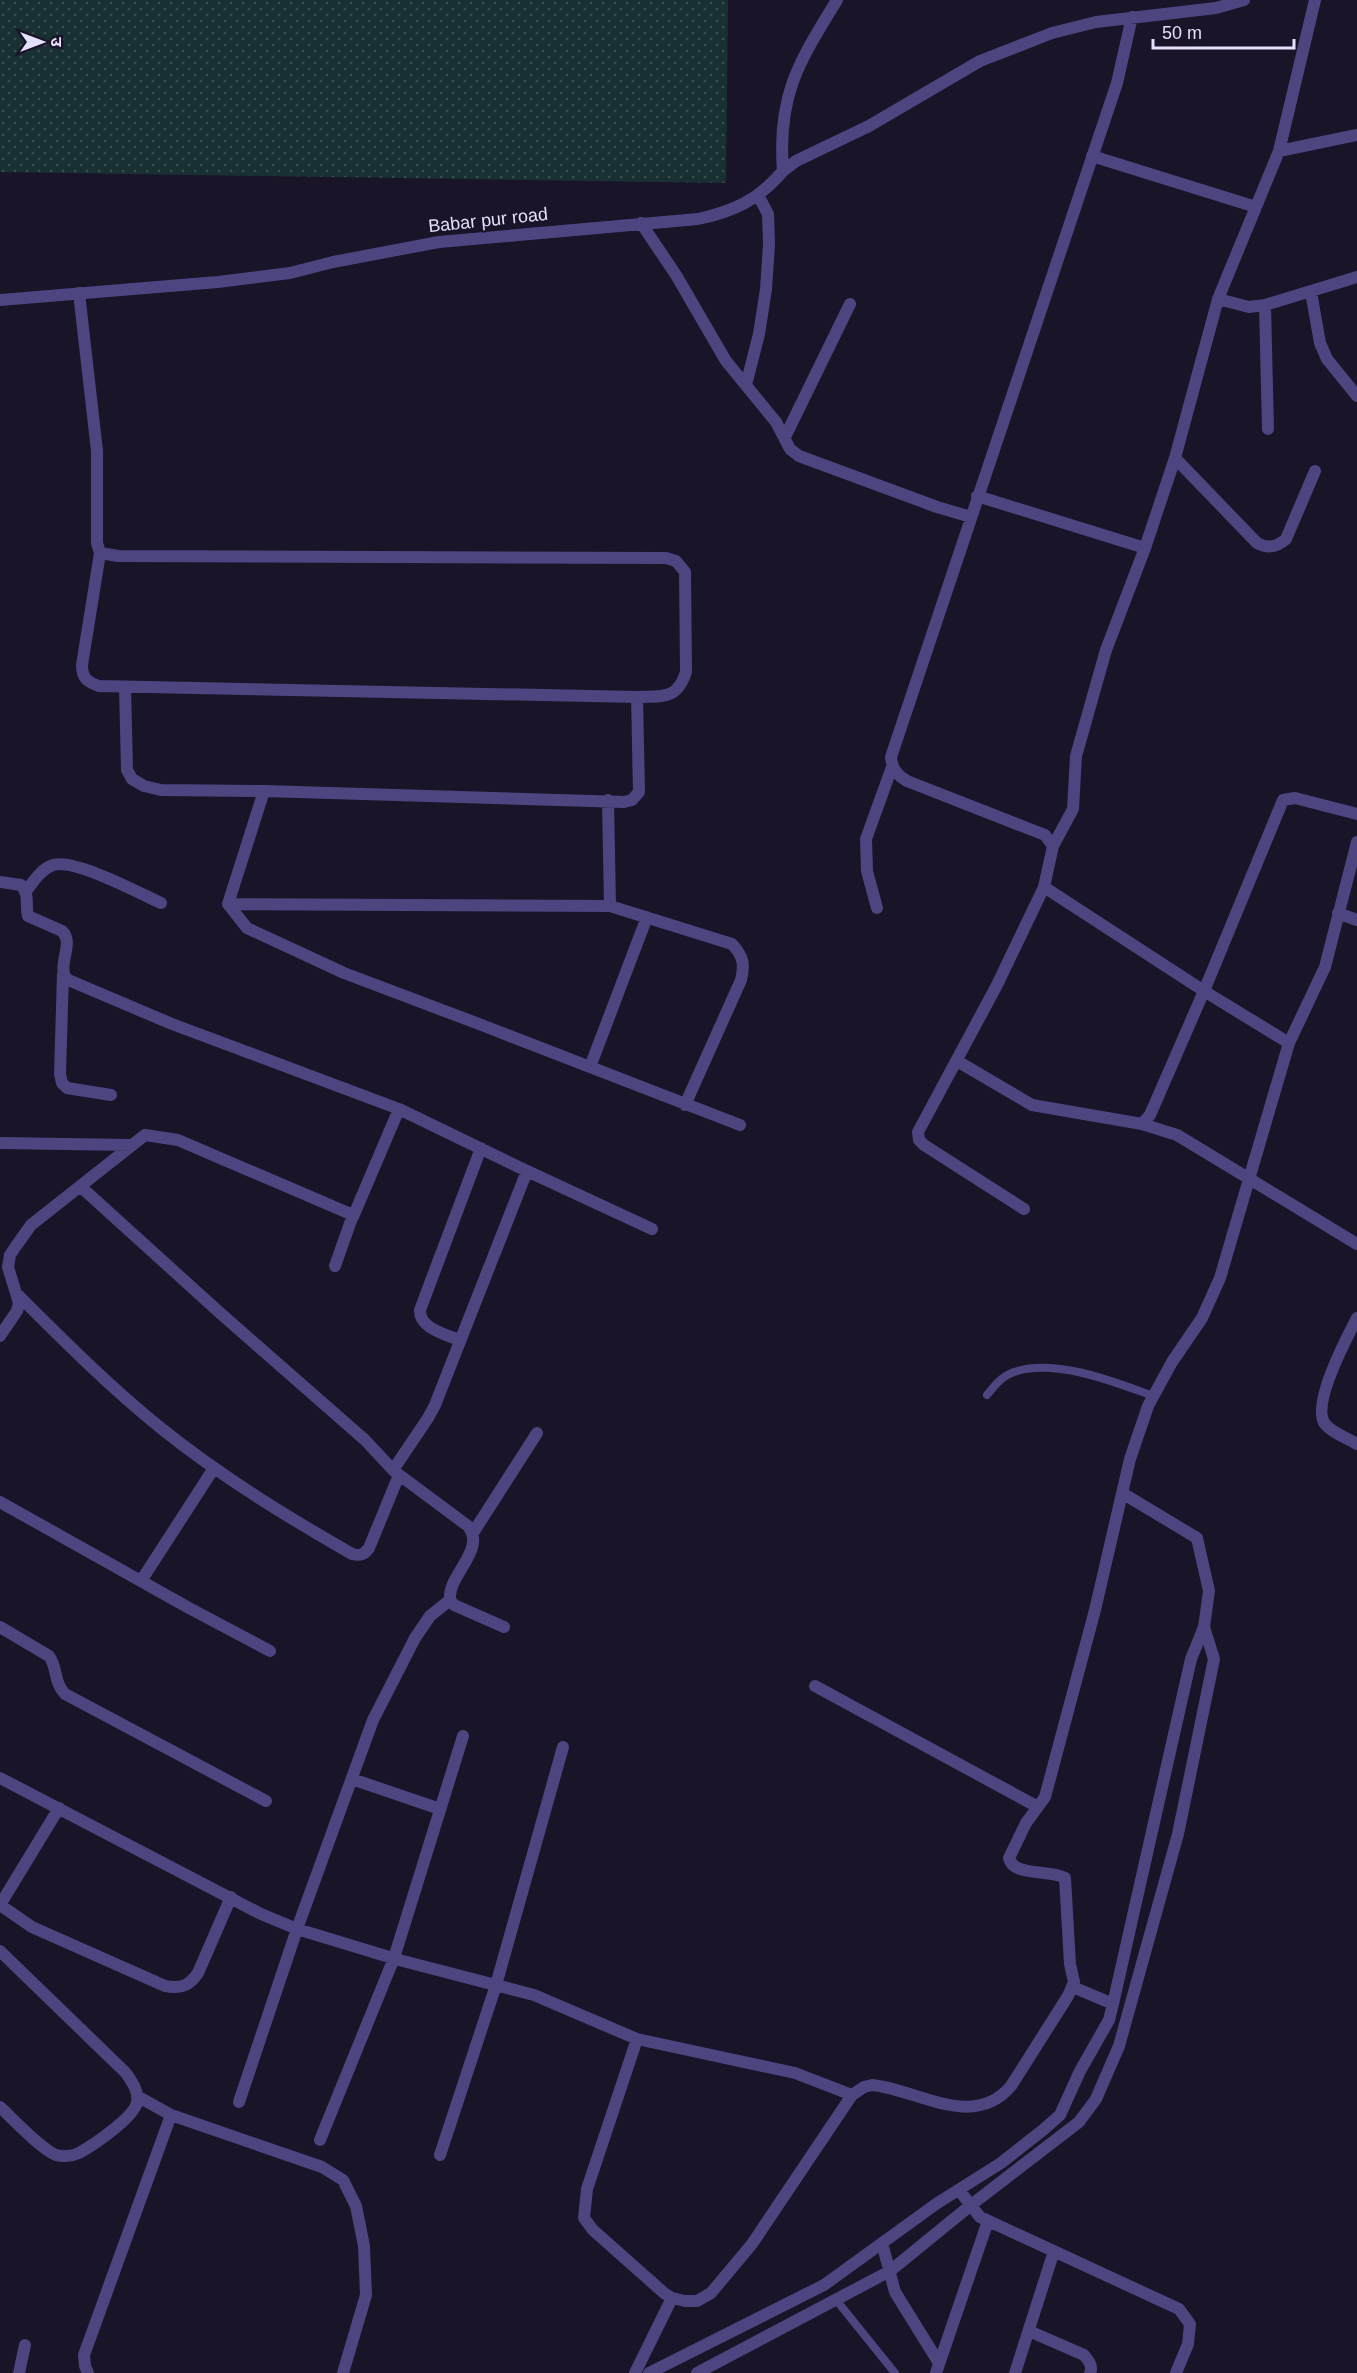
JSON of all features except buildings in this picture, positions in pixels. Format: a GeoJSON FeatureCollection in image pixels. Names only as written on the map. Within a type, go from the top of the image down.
{"type":"FeatureCollection","features":[{"type":"Feature","properties":{"kind":"street"},"geometry":{"type":"LineString","coordinates":[[783,171],[782,121],[790,89],[804,55],[837,0]]}},
{"type":"Feature","properties":{"kind":"street","name":"Babar pur road"},"geometry":{"type":"LineString","coordinates":[[0,300],[218,282],[290,273],[333,262],[439,242],[698,219],[728,212],[768,188],[783,171],[796,161],[869,126],[980,61],[1052,33],[1096,22],[1216,8],[1244,0]]}},
{"type":"Feature","properties":{"kind":"street"},"geometry":{"type":"LineString","coordinates":[[1024,1209],[918,1140],[918,1132],[997,984],[1044,887],[1053,846],[1073,808],[1075,766],[1106,650],[1145,548],[1175,458],[1218,299],[1279,151],[1315,0]]}},
{"type":"Feature","properties":{"kind":"street"},"geometry":{"type":"LineString","coordinates":[[877,908],[867,871],[866,839],[892,767],[891,758],[977,496],[1117,82],[1132,17]]}},
{"type":"Feature","properties":{"kind":"street"},"geometry":{"type":"LineString","coordinates":[[1279,151],[1357,135]]}},
{"type":"Feature","properties":{"kind":"street"},"geometry":{"type":"LineString","coordinates":[[1092,156],[1256,207]]}},
{"type":"Feature","properties":{"kind":"street"},"geometry":{"type":"LineString","coordinates":[[746,385],[759,334],[766,289],[769,244],[768,214],[758,195]]}},
{"type":"Feature","properties":{"kind":"street"},"geometry":{"type":"LineString","coordinates":[[641,223],[676,275],[726,361],[776,422],[790,449],[805,460],[971,517]]}},
{"type":"Feature","properties":{"kind":"street"},"geometry":{"type":"LineString","coordinates":[[1218,299],[1249,307],[1265,305],[1357,278]]}},
{"type":"Feature","properties":{"kind":"street"},"geometry":{"type":"LineString","coordinates":[[1311,292],[1320,343],[1327,359],[1357,396]]}},
{"type":"Feature","properties":{"kind":"street"},"geometry":{"type":"LineString","coordinates":[[79,293],[97,451],[97,543],[100,553],[82,674],[86,679],[99,686],[125,687],[637,697],[664,696],[675,693],[682,684],[686,672],[684,572],[676,561],[666,558],[118,556],[100,553]]}},
{"type":"Feature","properties":{"kind":"street"},"geometry":{"type":"LineString","coordinates":[[785,437],[850,304]]}},
{"type":"Feature","properties":{"kind":"street"},"geometry":{"type":"LineString","coordinates":[[1265,305],[1268,429]]}},
{"type":"Feature","properties":{"kind":"street"},"geometry":{"type":"LineString","coordinates":[[1175,458],[1257,543],[1266,547],[1278,546],[1286,539],[1315,471]]}},
{"type":"Feature","properties":{"kind":"street"},"geometry":{"type":"LineString","coordinates":[[977,496],[1145,548]]}},
{"type":"Feature","properties":{"kind":"street"},"geometry":{"type":"LineString","coordinates":[[125,687],[127,770],[132,779],[144,786],[161,790],[624,802],[632,800],[639,792],[637,697]]}},
{"type":"Feature","properties":{"kind":"street"},"geometry":{"type":"LineString","coordinates":[[892,767],[898,776],[907,782],[1046,835],[1053,846]]}},
{"type":"Feature","properties":{"kind":"street"},"geometry":{"type":"LineString","coordinates":[[228,904],[264,791]]}},
{"type":"Feature","properties":{"kind":"street"},"geometry":{"type":"LineString","coordinates":[[1142,1124],[1150,1115],[1204,991],[1283,800],[1295,798],[1357,814]]}},
{"type":"Feature","properties":{"kind":"street"},"geometry":{"type":"LineString","coordinates":[[608,800],[610,906]]}},
{"type":"Feature","properties":{"kind":"street"},"geometry":{"type":"LineString","coordinates":[[637,2039],[587,2189],[584,2218],[593,2230],[672,2298],[697,2301],[711,2293],[752,2244],[852,2096],[864,2087],[872,2085],[953,2107],[992,2101],[1004,2095],[1011,2086],[1073,1987],[1065,1878],[1053,1873],[1021,1870],[1013,1866],[1009,1858],[1026,1823],[1045,1797],[1095,1610],[1130,1459],[1154,1396],[1172,1362],[1202,1318],[1220,1278],[1288,1042],[1325,967],[1357,842]]}},
{"type":"Feature","properties":{"kind":"street"},"geometry":{"type":"LineString","coordinates":[[26,891],[45,869],[64,863],[80,867],[161,903]]}},
{"type":"Feature","properties":{"kind":"street"},"geometry":{"type":"LineString","coordinates":[[0,882],[21,885],[26,891],[28,916],[62,931],[68,941],[63,974],[60,1074],[62,1083],[67,1088],[111,1095]]}},
{"type":"Feature","properties":{"kind":"street"},"geometry":{"type":"LineString","coordinates":[[1044,887],[1204,991],[1288,1042]]}},
{"type":"Feature","properties":{"kind":"street"},"geometry":{"type":"LineString","coordinates":[[228,904],[610,906],[732,944],[741,954],[744,966],[741,980],[685,1105]]}},
{"type":"Feature","properties":{"kind":"street"},"geometry":{"type":"LineString","coordinates":[[228,904],[247,928],[344,973],[740,1125]]}},
{"type":"Feature","properties":{"kind":"street"},"geometry":{"type":"LineString","coordinates":[[1338,913],[1357,920]]}},
{"type":"Feature","properties":{"kind":"street"},"geometry":{"type":"LineString","coordinates":[[590,1067],[647,917]]}},
{"type":"Feature","properties":{"kind":"street"},"geometry":{"type":"LineString","coordinates":[[63,974],[71,982],[172,1024],[399,1109],[652,1228]]}},
{"type":"Feature","properties":{"kind":"street"},"geometry":{"type":"LineString","coordinates":[[957,1061],[1032,1105],[1142,1124],[1178,1135],[1357,1244]]}},
{"type":"Feature","properties":{"kind":"street"},"geometry":{"type":"LineString","coordinates":[[335,1266],[352,1217],[399,1109]]}},
{"type":"Feature","properties":{"kind":"street"},"geometry":{"type":"LineString","coordinates":[[352,1217],[354,1215],[178,1140],[145,1135],[31,1225],[10,1254],[8,1267],[19,1296],[101,1377],[162,1428],[214,1468],[277,1510],[359,1556],[369,1548],[396,1473],[428,1418],[527,1171]]}},
{"type":"Feature","properties":{"kind":"street"},"geometry":{"type":"LineString","coordinates":[[0,1143],[131,1145]]}},
{"type":"Feature","properties":{"kind":"street"},"geometry":{"type":"LineString","coordinates":[[459,1340],[425,1324],[421,1319],[420,1310],[481,1148]]}},
{"type":"Feature","properties":{"kind":"street"},"geometry":{"type":"LineString","coordinates":[[81,1187],[365,1440],[396,1473],[468,1526],[474,1539],[450,1588],[450,1600],[454,1605],[504,1627]]}},
{"type":"Feature","properties":{"kind":"street"},"geometry":{"type":"LineString","coordinates":[[0,1336],[17,1311],[19,1296]]}},
{"type":"Feature","properties":{"kind":"street"},"geometry":{"type":"LineString","coordinates":[[1357,1318],[1343,1344],[1322,1401],[1321,1413],[1326,1425],[1357,1444]]}},
{"type":"Feature","properties":{"kind":"street"},"geometry":{"type":"LineString","coordinates":[[473,1533],[537,1433]]}},
{"type":"Feature","properties":{"kind":"street"},"geometry":{"type":"LineString","coordinates":[[141,1581],[214,1468]]}},
{"type":"Feature","properties":{"kind":"street"},"geometry":{"type":"LineString","coordinates":[[649,2373],[824,2285],[1001,2163],[1060,2115],[1080,2071],[1108,2020],[1113,2004],[1191,1659],[1204,1627],[1209,1591],[1197,1538],[1122,1493]]}},
{"type":"Feature","properties":{"kind":"street"},"geometry":{"type":"LineString","coordinates":[[0,1502],[270,1651]]}},
{"type":"Feature","properties":{"kind":"street"},"geometry":{"type":"LineString","coordinates":[[239,2102],[297,1929],[374,1720],[415,1638],[430,1616],[450,1600]]}},
{"type":"Feature","properties":{"kind":"street"},"geometry":{"type":"LineString","coordinates":[[0,1627],[49,1656],[53,1662],[57,1685],[64,1694],[266,1801]]}},
{"type":"Feature","properties":{"kind":"street"},"geometry":{"type":"LineString","coordinates":[[697,2373],[890,2271],[971,2205],[1080,2122],[1096,2098],[1119,2046],[1181,1822],[1214,1659],[1204,1627]]}},
{"type":"Feature","properties":{"kind":"street"},"geometry":{"type":"LineString","coordinates":[[815,1686],[1038,1807]]}},
{"type":"Feature","properties":{"kind":"street"},"geometry":{"type":"LineString","coordinates":[[320,2140],[394,1958],[463,1736]]}},
{"type":"Feature","properties":{"kind":"street"},"geometry":{"type":"LineString","coordinates":[[440,2155],[496,1985],[563,1747]]}},
{"type":"Feature","properties":{"kind":"street"},"geometry":{"type":"LineString","coordinates":[[0,1778],[261,1914],[297,1929],[394,1958],[534,1995],[637,2039],[795,2073],[852,2096]]}},
{"type":"Feature","properties":{"kind":"street"},"geometry":{"type":"LineString","coordinates":[[352,1779],[440,1809]]}},
{"type":"Feature","properties":{"kind":"street"},"geometry":{"type":"LineString","coordinates":[[59,1808],[0,1905],[32,1927],[165,1986],[182,1987],[192,1983],[198,1973],[231,1897]]}},
{"type":"Feature","properties":{"kind":"street"},"geometry":{"type":"LineString","coordinates":[[0,1951],[126,2073],[137,2090],[138,2104],[127,2118],[77,2154],[67,2156],[57,2155],[48,2150],[0,2107]]}},
{"type":"Feature","properties":{"kind":"street"},"geometry":{"type":"LineString","coordinates":[[1073,1987],[1113,2004]]}},
{"type":"Feature","properties":{"kind":"street"},"geometry":{"type":"LineString","coordinates":[[137,2096],[171,2115],[322,2167],[344,2180],[356,2206],[364,2246],[366,2295],[343,2373]]}},
{"type":"Feature","properties":{"kind":"street"},"geometry":{"type":"LineString","coordinates":[[88,2373],[84,2355],[171,2115]]}},
{"type":"Feature","properties":{"kind":"street"},"geometry":{"type":"LineString","coordinates":[[959,2190],[980,2217],[1179,2308],[1190,2324],[1188,2344],[1176,2373]]}},
{"type":"Feature","properties":{"kind":"street"},"geometry":{"type":"LineString","coordinates":[[938,2368],[988,2221]]}},
{"type":"Feature","properties":{"kind":"street"},"geometry":{"type":"LineString","coordinates":[[882,2243],[895,2292],[938,2368]]}},
{"type":"Feature","properties":{"kind":"street"},"geometry":{"type":"LineString","coordinates":[[1015,2373],[1054,2251]]}},
{"type":"Feature","properties":{"kind":"street"},"geometry":{"type":"LineString","coordinates":[[634,2373],[672,2298]]}},
{"type":"Feature","properties":{"kind":"street"},"geometry":{"type":"LineString","coordinates":[[1029,2331],[1084,2355],[1089,2361],[1090,2373]]}},
{"type":"Feature","properties":{"kind":"street"},"geometry":{"type":"LineString","coordinates":[[19,2373],[25,2345]]}},
{"type":"Feature","properties":{"kind":"lane"},"geometry":{"type":"LineString","coordinates":[[987,1395],[1000,1379],[1014,1372],[1031,1368],[1070,1370],[1110,1380],[1154,1396]]}},
{"type":"Feature","properties":{"kind":"lane"},"geometry":{"type":"LineString","coordinates":[[837,2301],[895,2373]]}},
{"type":"Feature","properties":{"kind":"green space"},"geometry":{"type":"Polygon","coordinates":[[[0,0],[728,0],[726,183],[0,172],[0,0]]]}}]}
